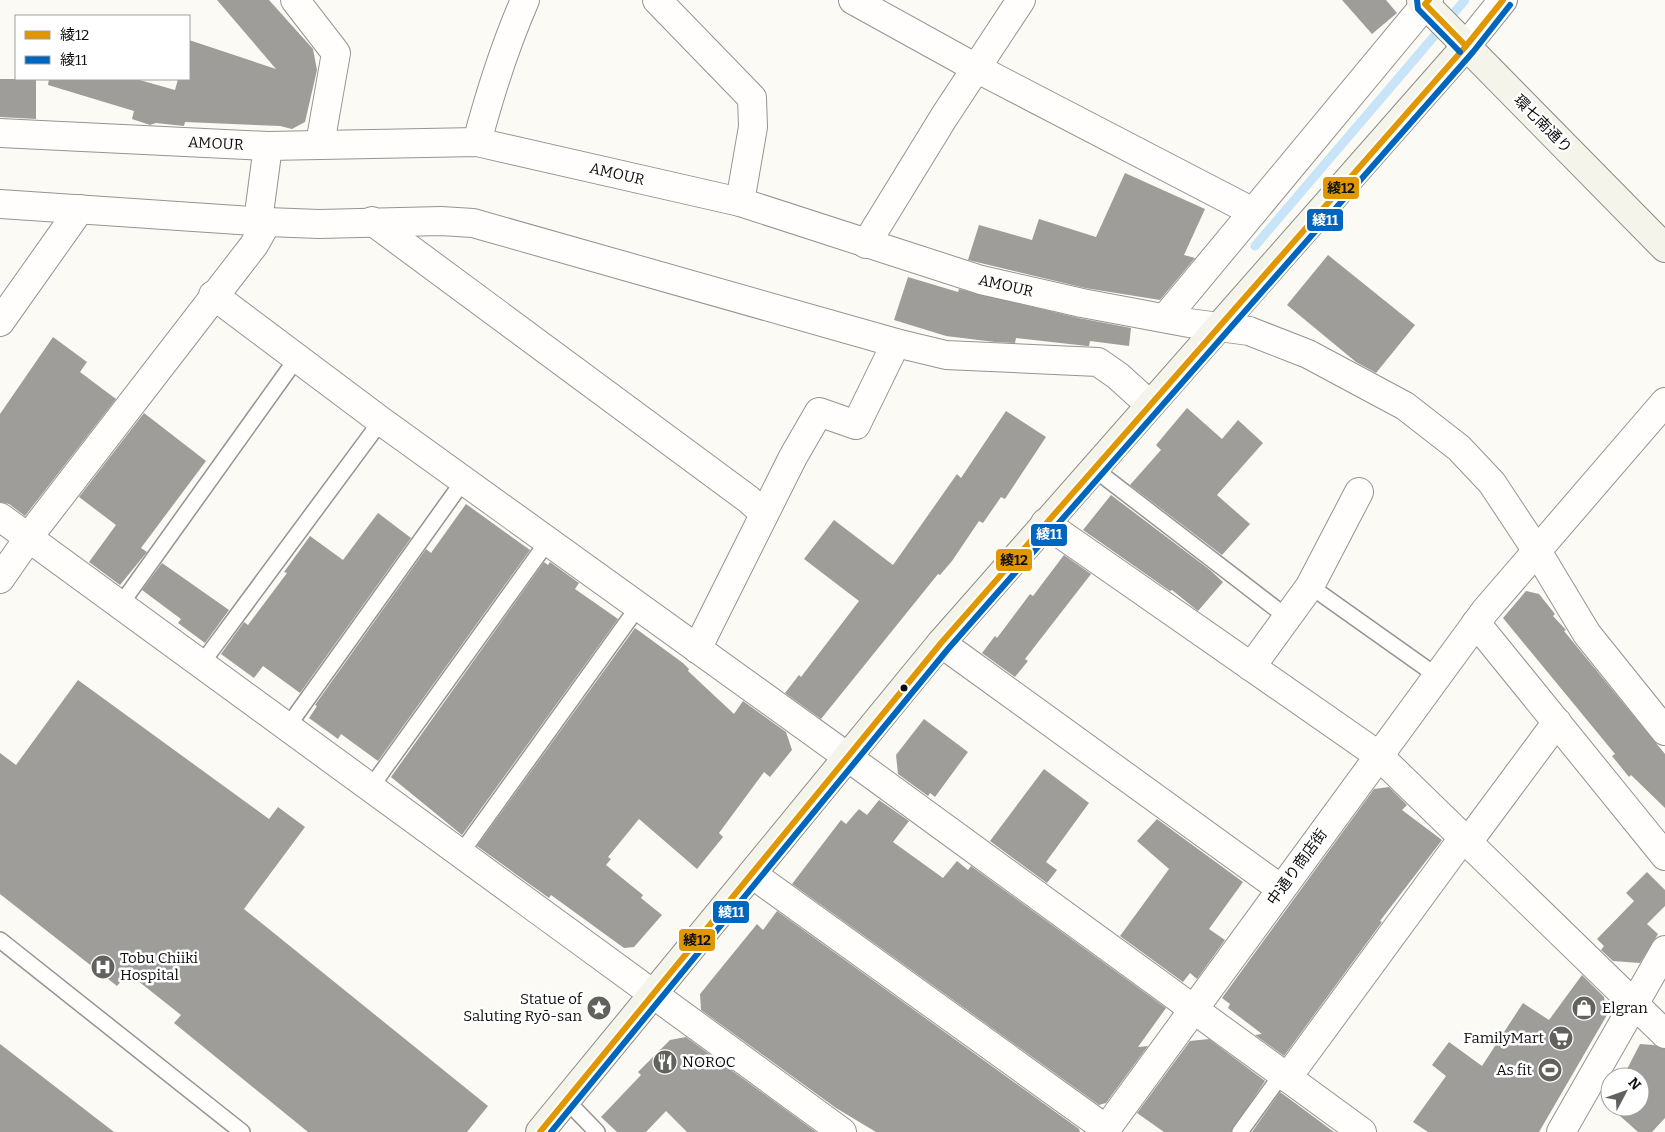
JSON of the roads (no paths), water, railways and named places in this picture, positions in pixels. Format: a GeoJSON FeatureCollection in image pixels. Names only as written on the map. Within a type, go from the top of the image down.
{"type":"FeatureCollection","features":[{"type":"Feature","properties":{"kind":"street"},"geometry":{"type":"LineString","coordinates":[[295,0],[336,53],[320,144]]}},
{"type":"Feature","properties":{"kind":"street"},"geometry":{"type":"LineString","coordinates":[[477,142],[496,75],[525,0]]}},
{"type":"Feature","properties":{"kind":"street"},"geometry":{"type":"LineString","coordinates":[[658,0],[752,98],[753,127],[740,202]]}},
{"type":"Feature","properties":{"kind":"street"},"geometry":{"type":"LineString","coordinates":[[853,0],[976,68],[1253,212]]}},
{"type":"Feature","properties":{"kind":"street"},"geometry":{"type":"LineString","coordinates":[[866,244],[976,68],[1021,0]]}},
{"type":"Feature","properties":{"kind":"street"},"geometry":{"type":"LineString","coordinates":[[540,1132],[849,758],[941,643],[1149,404],[1466,46],[1503,0]]}},
{"type":"Feature","properties":{"kind":"street"},"geometry":{"type":"LineString","coordinates":[[1166,317],[1425,1]]}},
{"type":"Feature","properties":{"kind":"street","name":"環七南通り"},"geometry":{"type":"LineString","coordinates":[[1425,1],[1466,46],[1665,248]]}},
{"type":"Feature","properties":{"kind":"street","name":"AMOUR"},"geometry":{"type":"LineString","coordinates":[[0,133],[268,146],[477,142],[740,202],[981,280],[1082,303],[1218,328],[1249,331],[1308,354],[1405,406],[1459,448],[1485,476],[1537,551],[1587,634],[1665,731]]}},
{"type":"Feature","properties":{"kind":"street"},"geometry":{"type":"LineString","coordinates":[[0,579],[213,296],[254,245],[262,222],[268,146]]}},
{"type":"Feature","properties":{"kind":"street"},"geometry":{"type":"LineString","coordinates":[[0,204],[262,222],[319,224],[372,221],[473,223],[896,343],[946,355],[1098,362],[1118,376],[1149,404]]}},
{"type":"Feature","properties":{"kind":"street"},"geometry":{"type":"LineString","coordinates":[[0,322],[80,209]]}},
{"type":"Feature","properties":{"kind":"street"},"geometry":{"type":"LineString","coordinates":[[372,221],[748,499],[764,513]]}},
{"type":"Feature","properties":{"kind":"street"},"geometry":{"type":"LineString","coordinates":[[213,296],[1362,1132]]}},
{"type":"Feature","properties":{"kind":"street"},"geometry":{"type":"LineString","coordinates":[[697,649],[764,513],[819,412],[856,426],[896,343]]}},
{"type":"Feature","properties":{"kind":"street","name":"中通り商店街"},"geometry":{"type":"LineString","coordinates":[[1105,1131],[1378,755],[1484,614],[1537,551],[1660,419]]}},
{"type":"Feature","properties":{"kind":"street"},"geometry":{"type":"LineString","coordinates":[[1251,667],[1310,586],[1359,492]]}},
{"type":"Feature","properties":{"kind":"street"},"geometry":{"type":"LineString","coordinates":[[0,518],[121,604],[842,1132]]}},
{"type":"Feature","properties":{"kind":"street"},"geometry":{"type":"LineString","coordinates":[[1045,523],[1378,755],[1665,1034]]}},
{"type":"Feature","properties":{"kind":"street"},"geometry":{"type":"LineString","coordinates":[[1484,614],[1557,722],[1665,856]]}},
{"type":"Feature","properties":{"kind":"street"},"geometry":{"type":"LineString","coordinates":[[941,643],[1281,889]]}},
{"type":"Feature","properties":{"kind":"street"},"geometry":{"type":"LineString","coordinates":[[1284,1076],[1557,722]]}},
{"type":"Feature","properties":{"kind":"street"},"geometry":{"type":"LineString","coordinates":[[752,874],[1105,1131]]}},
{"type":"Feature","properties":{"kind":"street"},"geometry":{"type":"LineString","coordinates":[[1560,1132],[1665,950]]}},
{"type":"Feature","properties":{"kind":"lane"},"geometry":{"type":"LineString","coordinates":[[121,604],[297,358]]}},
{"type":"Feature","properties":{"kind":"lane"},"geometry":{"type":"LineString","coordinates":[[202,664],[381,420]]}},
{"type":"Feature","properties":{"kind":"lane"},"geometry":{"type":"LineString","coordinates":[[1093,468],[1288,618]]}},
{"type":"Feature","properties":{"kind":"lane"},"geometry":{"type":"LineString","coordinates":[[288,726],[464,480]]}},
{"type":"Feature","properties":{"kind":"lane"},"geometry":{"type":"LineString","coordinates":[[371,787],[548,541]]}},
{"type":"Feature","properties":{"kind":"lane"},"geometry":{"type":"LineString","coordinates":[[1310,586],[1437,676]]}},
{"type":"Feature","properties":{"kind":"lane"},"geometry":{"type":"LineString","coordinates":[[461,853],[638,607]]}},
{"type":"Feature","properties":{"kind":"lane"},"geometry":{"type":"LineString","coordinates":[[0,940],[242,1132]]}},
{"type":"Feature","properties":{"kind":"lane"},"geometry":{"type":"LineString","coordinates":[[1240,1132],[1284,1076]]}},
{"type":"Feature","properties":{"kind":"lane"},"geometry":{"type":"LineString","coordinates":[[566,1100],[597,1132]]}},
{"type":"Feature","properties":{"kind":"waterway"},"geometry":{"type":"LineString","coordinates":[[1255,246],[1465,0]]}},
{"type":"Feature","properties":{"kind":"place","name":"Tobu Chiiki Hospital"},"geometry":{"type":"Point","coordinates":[103,967]}},
{"type":"Feature","properties":{"kind":"place","name":"Statue of Saluting Ryō-san"},"geometry":{"type":"Point","coordinates":[599,1008]}},
{"type":"Feature","properties":{"kind":"place","name":"Elgran"},"geometry":{"type":"Point","coordinates":[1584,1008]}},
{"type":"Feature","properties":{"kind":"place","name":"FamilyMart"},"geometry":{"type":"Point","coordinates":[1561,1038]}},
{"type":"Feature","properties":{"kind":"place","name":"NOROC"},"geometry":{"type":"Point","coordinates":[665,1062]}},
{"type":"Feature","properties":{"kind":"place","name":"As fit"},"geometry":{"type":"Point","coordinates":[1550,1070]}}]}
